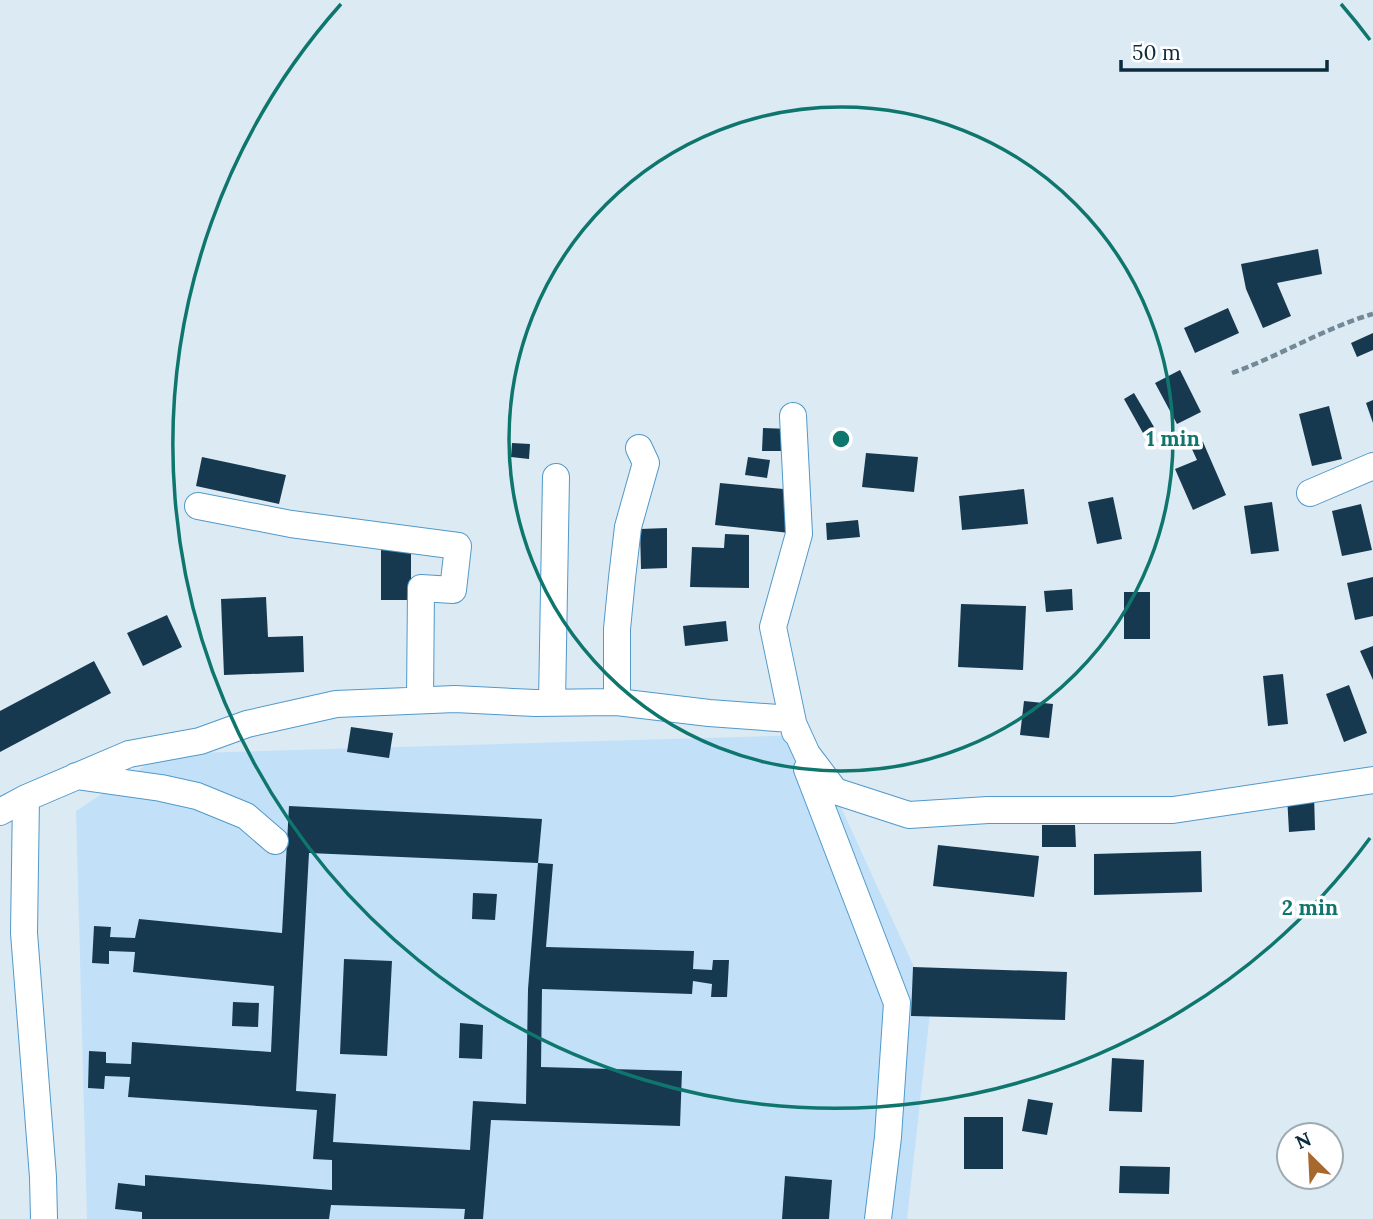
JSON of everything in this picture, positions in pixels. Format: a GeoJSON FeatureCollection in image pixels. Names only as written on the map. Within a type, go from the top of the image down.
{"type":"FeatureCollection","features":[{"type":"Feature","properties":{"kind":"street"},"geometry":{"type":"LineString","coordinates":[[793,416],[799,534],[773,627],[791,719],[805,764],[897,1003],[888,1137],[878,1219]]}},
{"type":"Feature","properties":{"kind":"street"},"geometry":{"type":"LineString","coordinates":[[617,702],[617,629],[628,527],[646,463],[639,448]]}},
{"type":"Feature","properties":{"kind":"street"},"geometry":{"type":"LineString","coordinates":[[1310,493],[1373,466]]}},
{"type":"Feature","properties":{"kind":"street"},"geometry":{"type":"LineString","coordinates":[[552,703],[556,477]]}},
{"type":"Feature","properties":{"kind":"street"},"geometry":{"type":"LineString","coordinates":[[198,506],[291,524],[458,546],[453,590],[421,588],[421,701]]}},
{"type":"Feature","properties":{"kind":"street"},"geometry":{"type":"LineString","coordinates":[[0,812],[128,754],[200,741],[247,724],[336,704],[454,699],[552,703],[617,702],[791,719]]}},
{"type":"Feature","properties":{"kind":"street"},"geometry":{"type":"LineString","coordinates":[[791,719],[807,754],[835,791],[909,815],[988,810],[1174,810],[1373,780]]}},
{"type":"Feature","properties":{"kind":"street"},"geometry":{"type":"LineString","coordinates":[[76,776],[197,796],[246,816],[275,841]]}},
{"type":"Feature","properties":{"kind":"street"},"geometry":{"type":"LineString","coordinates":[[26,798],[24,933],[44,1219]]}},
{"type":"Feature","properties":{"kind":"path"},"geometry":{"type":"LineString","coordinates":[[1232,373],[1339,325],[1373,314]]}},
{"type":"Feature","properties":{"kind":"shaded area"},"geometry":{"type":"Polygon","coordinates":[[[808,735],[931,1004],[907,1219],[87,1219],[76,811],[163,754],[808,735]]]}},
{"type":"Feature","properties":{"kind":"building"},"geometry":{"type":"Polygon","coordinates":[[[1318,249],[1322,274],[1277,283],[1291,316],[1263,328],[1246,289],[1241,264],[1318,249]]]}},
{"type":"Feature","properties":{"kind":"building"},"geometry":{"type":"Polygon","coordinates":[[[1228,308],[1239,333],[1195,353],[1184,328],[1228,308]]]}},
{"type":"Feature","properties":{"kind":"building"},"geometry":{"type":"Polygon","coordinates":[[[1373,333],[1373,350],[1357,357],[1351,343],[1373,333]]]}},
{"type":"Feature","properties":{"kind":"building"},"geometry":{"type":"Polygon","coordinates":[[[1180,370],[1201,412],[1177,424],[1155,383],[1180,370]]]}},
{"type":"Feature","properties":{"kind":"building"},"geometry":{"type":"Polygon","coordinates":[[[1134,393],[1154,427],[1143,433],[1124,399],[1134,393]]]}},
{"type":"Feature","properties":{"kind":"building"},"geometry":{"type":"Polygon","coordinates":[[[1373,400],[1373,423],[1366,403],[1373,400]]]}},
{"type":"Feature","properties":{"kind":"building"},"geometry":{"type":"Polygon","coordinates":[[[1329,406],[1342,459],[1312,466],[1299,414],[1329,406]]]}},
{"type":"Feature","properties":{"kind":"building"},"geometry":{"type":"Polygon","coordinates":[[[763,428],[790,429],[789,451],[762,451],[763,428]]]}},
{"type":"Feature","properties":{"kind":"building"},"geometry":{"type":"Polygon","coordinates":[[[1203,442],[1226,495],[1193,510],[1175,469],[1197,460],[1191,447],[1203,442]]]}},
{"type":"Feature","properties":{"kind":"building"},"geometry":{"type":"Polygon","coordinates":[[[512,443],[530,444],[529,459],[511,457],[512,443]]]}},
{"type":"Feature","properties":{"kind":"building"},"geometry":{"type":"Polygon","coordinates":[[[866,453],[918,457],[914,492],[862,487],[866,453]]]}},
{"type":"Feature","properties":{"kind":"building"},"geometry":{"type":"Polygon","coordinates":[[[202,457],[286,475],[279,504],[196,486],[202,457]]]}},
{"type":"Feature","properties":{"kind":"building"},"geometry":{"type":"Polygon","coordinates":[[[748,457],[770,460],[767,478],[745,475],[748,457]]]}},
{"type":"Feature","properties":{"kind":"building"},"geometry":{"type":"Polygon","coordinates":[[[720,483],[794,490],[790,533],[715,525],[720,483]]]}},
{"type":"Feature","properties":{"kind":"building"},"geometry":{"type":"Polygon","coordinates":[[[1024,489],[1028,524],[962,530],[959,496],[1024,489]]]}},
{"type":"Feature","properties":{"kind":"building"},"geometry":{"type":"Polygon","coordinates":[[[1113,497],[1122,539],[1097,544],[1088,502],[1113,497]]]}},
{"type":"Feature","properties":{"kind":"building"},"geometry":{"type":"Polygon","coordinates":[[[1272,502],[1279,551],[1251,554],[1244,506],[1272,502]]]}},
{"type":"Feature","properties":{"kind":"building"},"geometry":{"type":"Polygon","coordinates":[[[1361,504],[1372,550],[1342,556],[1332,511],[1361,504]]]}},
{"type":"Feature","properties":{"kind":"building"},"geometry":{"type":"Polygon","coordinates":[[[858,520],[860,537],[827,540],[826,523],[858,520]]]}},
{"type":"Feature","properties":{"kind":"building"},"geometry":{"type":"Polygon","coordinates":[[[667,528],[667,568],[641,569],[640,529],[667,528]]]}},
{"type":"Feature","properties":{"kind":"building"},"geometry":{"type":"Polygon","coordinates":[[[725,534],[749,535],[749,588],[690,587],[692,547],[724,548],[725,534]]]}},
{"type":"Feature","properties":{"kind":"building"},"geometry":{"type":"Polygon","coordinates":[[[381,546],[411,546],[411,600],[381,600],[381,546]]]}},
{"type":"Feature","properties":{"kind":"building"},"geometry":{"type":"Polygon","coordinates":[[[1373,577],[1373,616],[1355,620],[1347,583],[1373,577]]]}},
{"type":"Feature","properties":{"kind":"building"},"geometry":{"type":"Polygon","coordinates":[[[1072,589],[1073,610],[1046,612],[1044,591],[1072,589]]]}},
{"type":"Feature","properties":{"kind":"building"},"geometry":{"type":"Polygon","coordinates":[[[1124,592],[1150,592],[1150,639],[1124,639],[1124,592]]]}},
{"type":"Feature","properties":{"kind":"building"},"geometry":{"type":"Polygon","coordinates":[[[266,597],[268,637],[303,636],[304,672],[224,675],[221,599],[266,597]]]}},
{"type":"Feature","properties":{"kind":"building"},"geometry":{"type":"Polygon","coordinates":[[[961,604],[1026,606],[1023,670],[958,667],[961,604]]]}},
{"type":"Feature","properties":{"kind":"building"},"geometry":{"type":"Polygon","coordinates":[[[167,615],[182,647],[143,666],[127,633],[167,615]]]}},
{"type":"Feature","properties":{"kind":"building"},"geometry":{"type":"Polygon","coordinates":[[[726,621],[728,641],[685,646],[683,626],[726,621]]]}},
{"type":"Feature","properties":{"kind":"building"},"geometry":{"type":"Polygon","coordinates":[[[1373,646],[1373,680],[1360,651],[1373,646]]]}},
{"type":"Feature","properties":{"kind":"building"},"geometry":{"type":"Polygon","coordinates":[[[94,661],[111,693],[0,752],[0,711],[94,661]]]}},
{"type":"Feature","properties":{"kind":"building"},"geometry":{"type":"Polygon","coordinates":[[[1283,674],[1288,724],[1268,726],[1263,676],[1283,674]]]}},
{"type":"Feature","properties":{"kind":"building"},"geometry":{"type":"Polygon","coordinates":[[[1349,685],[1367,733],[1344,742],[1326,694],[1349,685]]]}},
{"type":"Feature","properties":{"kind":"building"},"geometry":{"type":"Polygon","coordinates":[[[1024,701],[1053,704],[1049,738],[1020,735],[1024,701]]]}},
{"type":"Feature","properties":{"kind":"building"},"geometry":{"type":"Polygon","coordinates":[[[351,727],[393,733],[389,758],[347,752],[351,727]]]}},
{"type":"Feature","properties":{"kind":"building"},"geometry":{"type":"Polygon","coordinates":[[[1314,794],[1315,830],[1289,832],[1287,795],[1314,794]]]}},
{"type":"Feature","properties":{"kind":"building"},"geometry":{"type":"Polygon","coordinates":[[[289,806],[542,819],[538,863],[553,864],[546,947],[694,951],[693,969],[712,970],[713,960],[729,960],[727,997],[711,997],[712,984],[693,981],[692,994],[542,989],[541,1067],[682,1071],[680,1126],[491,1120],[483,1219],[464,1219],[465,1209],[331,1205],[329,1219],[142,1219],[142,1212],[115,1209],[118,1183],[145,1186],[145,1175],[332,1190],[332,1160],[313,1159],[317,1110],[128,1097],[130,1077],[105,1076],[104,1089],[88,1088],[89,1051],[106,1052],[106,1063],[131,1064],[132,1042],[271,1052],[274,986],[133,972],[135,952],[109,951],[109,964],[92,963],[94,926],[111,927],[110,937],[135,938],[139,919],[282,933],[289,806]],[[309,853],[296,1091],[336,1094],[333,1142],[470,1150],[473,1101],[526,1104],[528,989],[538,863],[309,853]]]}},
{"type":"Feature","properties":{"kind":"building"},"geometry":{"type":"Polygon","coordinates":[[[1042,825],[1075,825],[1076,847],[1042,847],[1042,825]]]}},
{"type":"Feature","properties":{"kind":"building"},"geometry":{"type":"Polygon","coordinates":[[[938,845],[1039,856],[1034,897],[933,886],[938,845]]]}},
{"type":"Feature","properties":{"kind":"building"},"geometry":{"type":"Polygon","coordinates":[[[1201,851],[1202,892],[1094,895],[1094,854],[1201,851]]]}},
{"type":"Feature","properties":{"kind":"building"},"geometry":{"type":"Polygon","coordinates":[[[473,893],[497,894],[495,920],[472,919],[473,893]]]}},
{"type":"Feature","properties":{"kind":"building"},"geometry":{"type":"Polygon","coordinates":[[[344,959],[392,961],[387,1056],[340,1054],[344,959]]]}},
{"type":"Feature","properties":{"kind":"building"},"geometry":{"type":"Polygon","coordinates":[[[913,967],[1067,972],[1065,1020],[911,1016],[913,967]]]}},
{"type":"Feature","properties":{"kind":"building"},"geometry":{"type":"Polygon","coordinates":[[[233,1002],[259,1003],[258,1027],[232,1026],[233,1002]]]}},
{"type":"Feature","properties":{"kind":"building"},"geometry":{"type":"Polygon","coordinates":[[[460,1023],[483,1025],[482,1059],[459,1058],[460,1023]]]}},
{"type":"Feature","properties":{"kind":"building"},"geometry":{"type":"Polygon","coordinates":[[[1112,1058],[1144,1060],[1142,1112],[1109,1111],[1112,1058]]]}},
{"type":"Feature","properties":{"kind":"building"},"geometry":{"type":"Polygon","coordinates":[[[1028,1099],[1053,1103],[1047,1135],[1022,1131],[1028,1099]]]}},
{"type":"Feature","properties":{"kind":"building"},"geometry":{"type":"Polygon","coordinates":[[[964,1117],[1003,1117],[1003,1169],[964,1169],[964,1117]]]}},
{"type":"Feature","properties":{"kind":"building"},"geometry":{"type":"Polygon","coordinates":[[[1120,1166],[1170,1167],[1169,1194],[1119,1193],[1120,1166]]]}},
{"type":"Feature","properties":{"kind":"building"},"geometry":{"type":"Polygon","coordinates":[[[785,1176],[832,1180],[829,1219],[782,1219],[785,1176]]]}}]}
